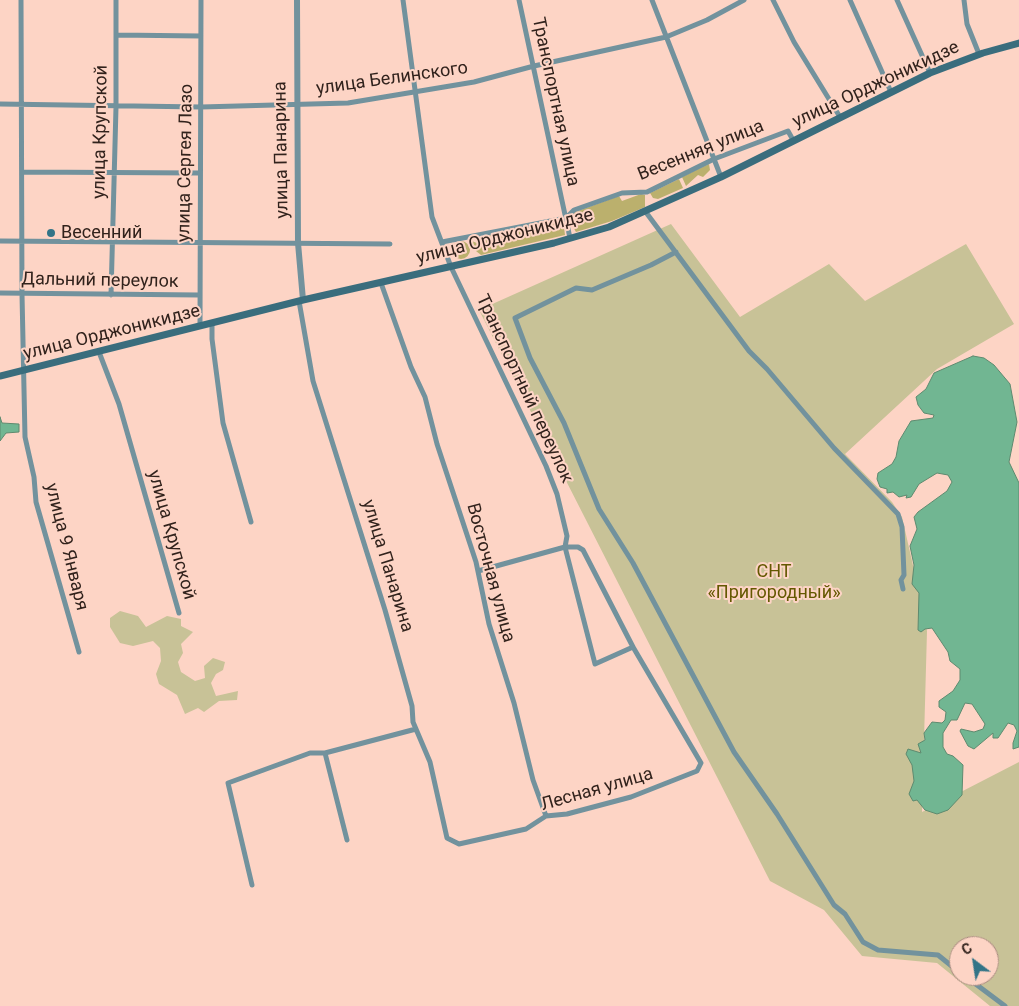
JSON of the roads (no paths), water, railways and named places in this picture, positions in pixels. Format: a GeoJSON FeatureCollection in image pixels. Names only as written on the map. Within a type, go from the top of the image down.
{"type":"FeatureCollection","features":[{"type":"Feature","properties":{"kind":"main road","name":"улица Орджоникидзе"},"geometry":{"type":"LineString","coordinates":[[0,376],[609,227],[721,177],[930,73],[979,54],[1019,43]]}},
{"type":"Feature","properties":{"kind":"street","name":"улица 9 Января"},"geometry":{"type":"LineString","coordinates":[[21,0],[23,104],[21,241],[25,437],[34,477],[36,502],[79,652]]}},
{"type":"Feature","properties":{"kind":"street","name":"улица Крупской"},"geometry":{"type":"LineString","coordinates":[[111,295],[116,107],[116,0]]}},
{"type":"Feature","properties":{"kind":"street","name":"улица Сергея Лазо"},"geometry":{"type":"LineString","coordinates":[[200,326],[201,0]]}},
{"type":"Feature","properties":{"kind":"street","name":"улица Панарина"},"geometry":{"type":"LineString","coordinates":[[297,0],[298,244],[301,301],[314,381],[385,610],[412,706],[416,729],[430,762],[447,838]]}},
{"type":"Feature","properties":{"kind":"street"},"geometry":{"type":"LineString","coordinates":[[403,0],[432,217],[451,267]]}},
{"type":"Feature","properties":{"kind":"street","name":"Транспортная улица"},"geometry":{"type":"LineString","coordinates":[[519,0],[570,238]]}},
{"type":"Feature","properties":{"kind":"street"},"geometry":{"type":"LineString","coordinates":[[652,0],[721,177]]}},
{"type":"Feature","properties":{"kind":"street","name":"улица Белинского"},"geometry":{"type":"LineString","coordinates":[[0,104],[201,107],[296,106],[348,103],[474,82],[534,66],[666,37],[707,20],[744,0]]}},
{"type":"Feature","properties":{"kind":"street"},"geometry":{"type":"LineString","coordinates":[[773,0],[794,42],[840,117]]}},
{"type":"Feature","properties":{"kind":"street"},"geometry":{"type":"LineString","coordinates":[[850,0],[891,92]]}},
{"type":"Feature","properties":{"kind":"street"},"geometry":{"type":"LineString","coordinates":[[897,0],[930,73]]}},
{"type":"Feature","properties":{"kind":"street"},"geometry":{"type":"LineString","coordinates":[[964,0],[967,24],[979,54]]}},
{"type":"Feature","properties":{"kind":"street"},"geometry":{"type":"LineString","coordinates":[[116,35],[202,36]]}},
{"type":"Feature","properties":{"kind":"street","name":"Весенняя улица"},"geometry":{"type":"LineString","coordinates":[[442,242],[566,218],[574,210],[622,193],[647,192],[714,159],[788,131],[793,140]]}},
{"type":"Feature","properties":{"kind":"street"},"geometry":{"type":"LineString","coordinates":[[22,172],[199,173]]}},
{"type":"Feature","properties":{"kind":"street"},"geometry":{"type":"LineString","coordinates":[[645,211],[749,351],[767,368],[834,448],[898,514],[902,527],[904,575],[901,580],[903,588]]}},
{"type":"Feature","properties":{"kind":"street"},"geometry":{"type":"LineString","coordinates":[[0,241],[390,244]]}},
{"type":"Feature","properties":{"kind":"street"},"geometry":{"type":"LineString","coordinates":[[676,252],[592,290],[576,288],[515,318],[530,358],[564,423],[599,509],[633,563],[734,752],[777,814],[834,905],[845,914],[863,942],[878,950],[938,955],[949,964]]}},
{"type":"Feature","properties":{"kind":"street","name":"Транспортный переулок"},"geometry":{"type":"LineString","coordinates":[[451,267],[546,466],[557,494],[567,536],[565,547],[595,664],[633,647]]}},
{"type":"Feature","properties":{"kind":"street","name":"Восточная улица"},"geometry":{"type":"LineString","coordinates":[[382,283],[411,367],[426,397],[437,444],[478,571],[489,624],[514,704],[533,780],[546,816]]}},
{"type":"Feature","properties":{"kind":"street","name":"Дальний переулок"},"geometry":{"type":"LineString","coordinates":[[0,293],[199,295]]}},
{"type":"Feature","properties":{"kind":"street"},"geometry":{"type":"LineString","coordinates":[[212,323],[213,348],[223,423],[251,522]]}},
{"type":"Feature","properties":{"kind":"street","name":"улица Крупской"},"geometry":{"type":"LineString","coordinates":[[99,352],[119,404],[179,613]]}},
{"type":"Feature","properties":{"kind":"street"},"geometry":{"type":"LineString","coordinates":[[478,571],[565,547],[578,547],[583,550],[633,647]]}},
{"type":"Feature","properties":{"kind":"street","name":"Лесная улица"},"geometry":{"type":"LineString","coordinates":[[447,838],[459,844],[526,829],[546,816],[567,814],[631,797],[697,771],[701,763],[633,647]]}},
{"type":"Feature","properties":{"kind":"street"},"geometry":{"type":"LineString","coordinates":[[252,885],[228,783],[310,753],[325,753],[416,729]]}},
{"type":"Feature","properties":{"kind":"street"},"geometry":{"type":"LineString","coordinates":[[325,753],[347,840]]}},
{"type":"Feature","properties":{"kind":"street"},"geometry":{"type":"LineString","coordinates":[[978,986],[1005,1006]]}},
{"type":"Feature","properties":{"kind":"place","name":"Весенний"},"geometry":{"type":"Point","coordinates":[51,233]}},
{"type":"Feature","properties":{"kind":"park label","name":"СНТ «Пригородный»"},"geometry":{"type":"Point","coordinates":[774,582]}}]}
